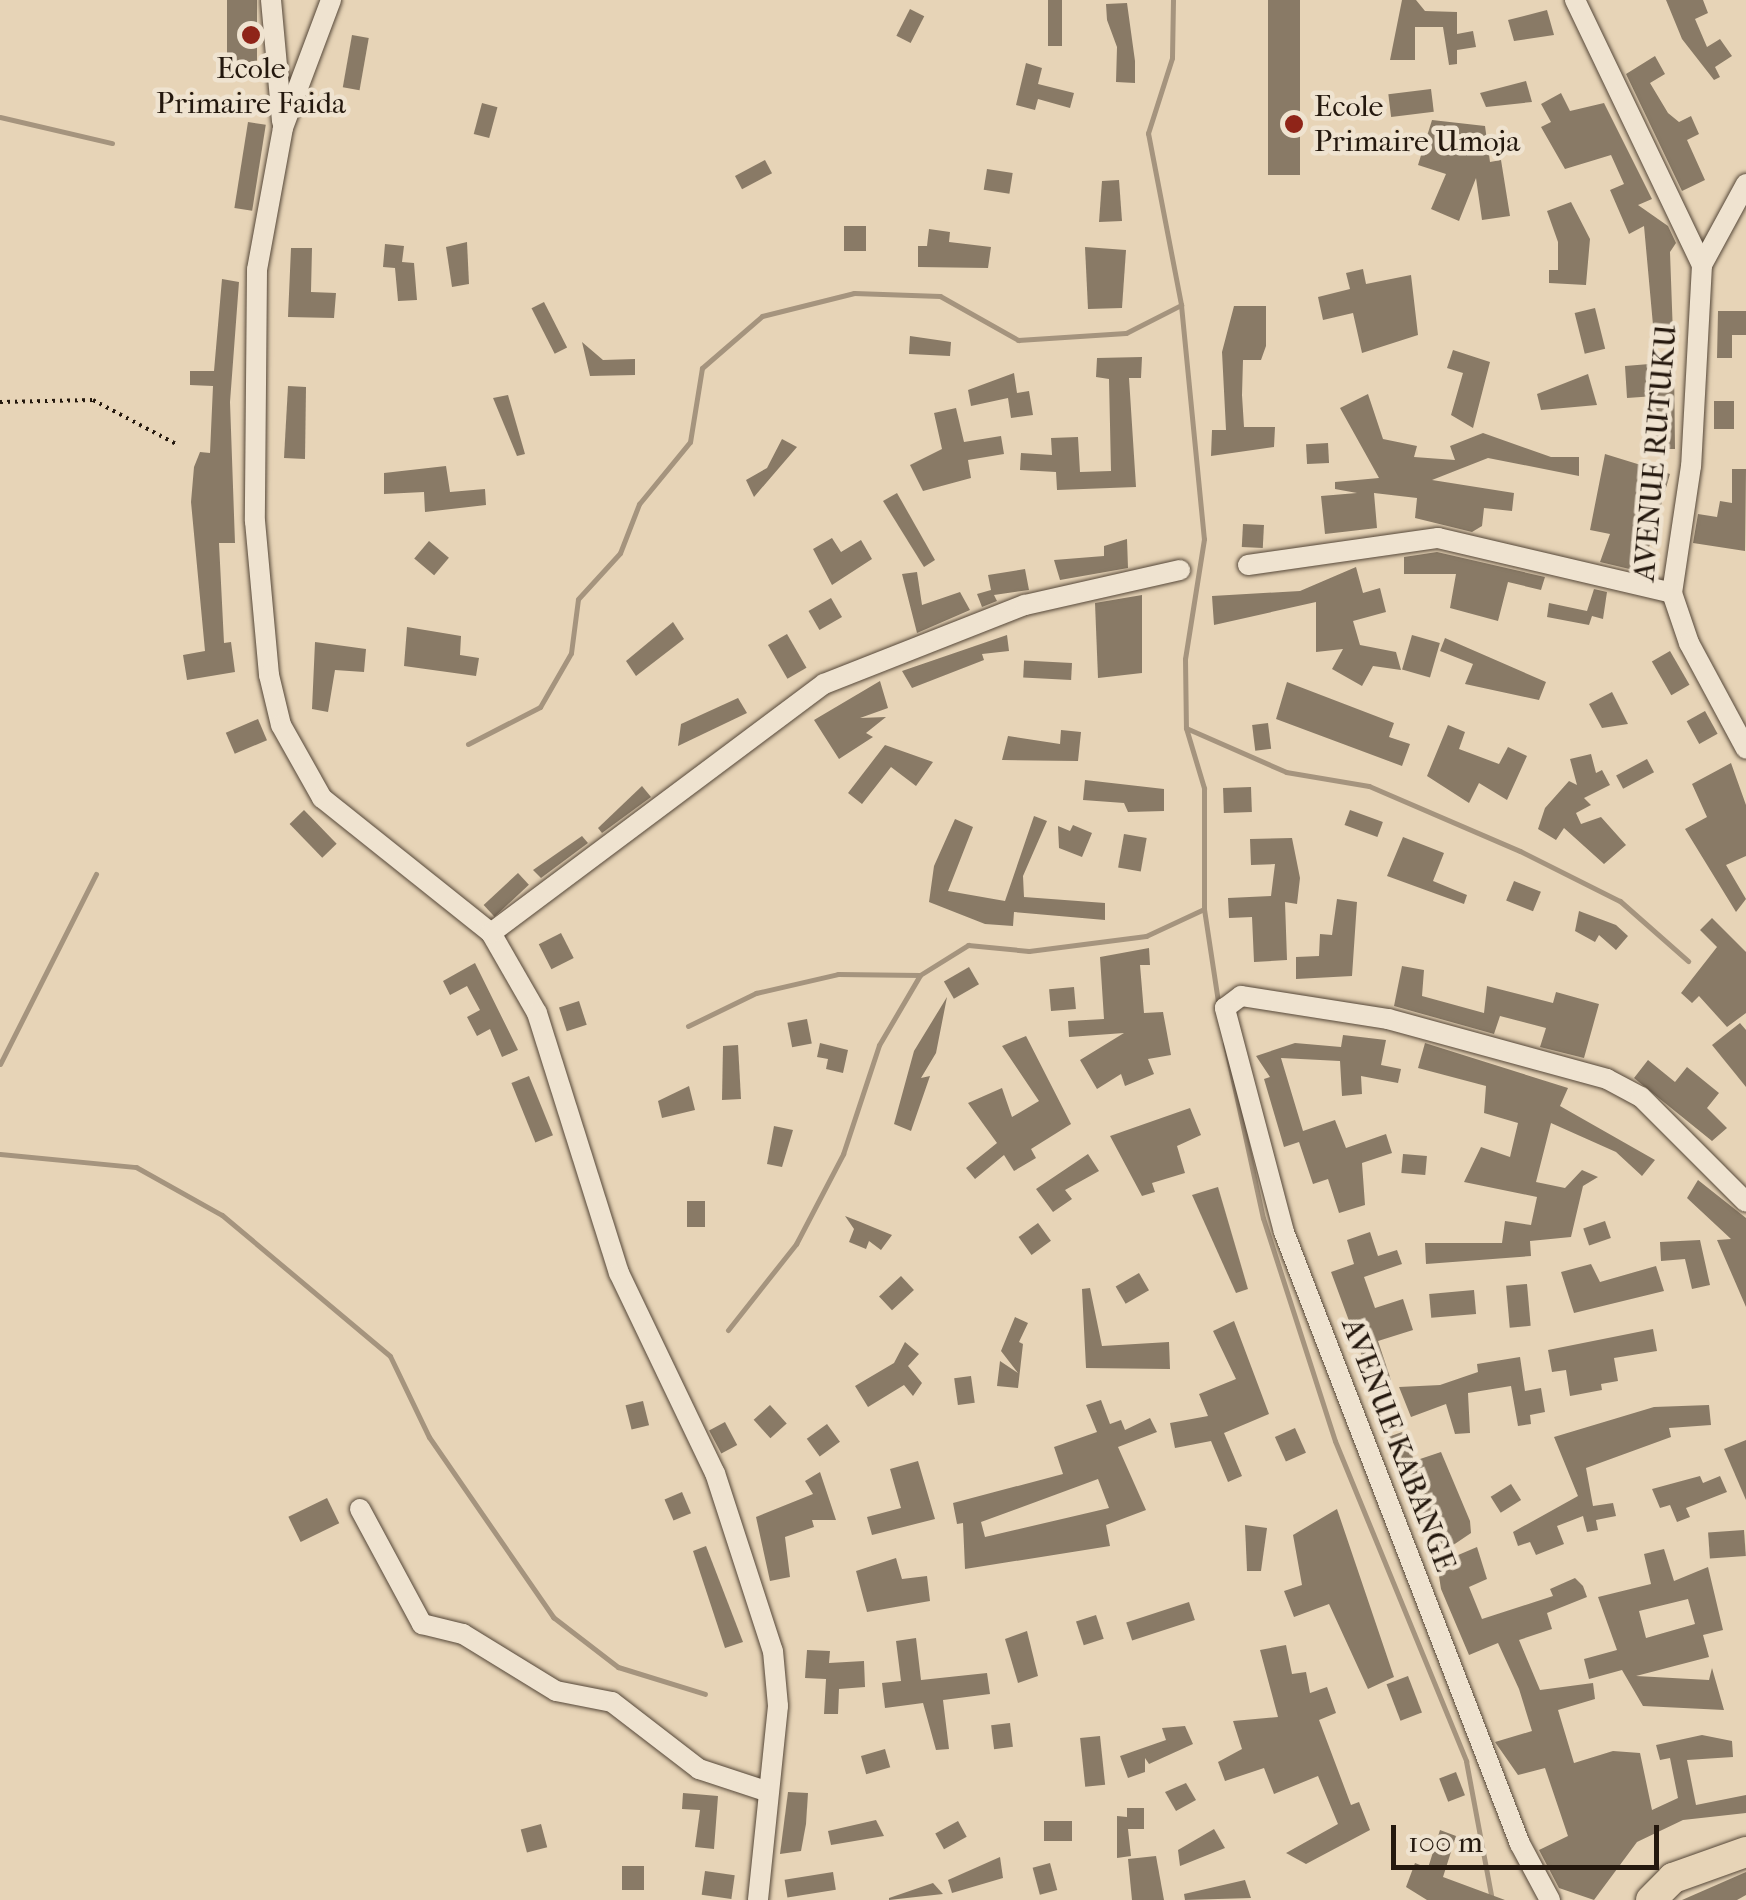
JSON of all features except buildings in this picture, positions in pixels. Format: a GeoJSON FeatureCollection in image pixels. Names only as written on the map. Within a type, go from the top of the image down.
{"type":"FeatureCollection","features":[{"type":"Feature","properties":{"kind":"highway"},"geometry":{"type":"LineString","coordinates":[[1652,1900],[1673,1878],[1746,1852]]}},
{"type":"Feature","properties":{"kind":"street"},"geometry":{"type":"LineString","coordinates":[[271,0],[282,128]]}},
{"type":"Feature","properties":{"kind":"street"},"geometry":{"type":"LineString","coordinates":[[331,0],[282,128],[257,270],[252,360],[258,602],[281,725],[322,798],[491,933],[537,1012],[619,1273],[715,1473],[756,1583],[777,1672],[758,1900]]}},
{"type":"Feature","properties":{"kind":"street"},"geometry":{"type":"LineString","coordinates":[[1574,0],[1702,265]]}},
{"type":"Feature","properties":{"kind":"street"},"geometry":{"type":"LineString","coordinates":[[1702,265],[1746,184]]}},
{"type":"Feature","properties":{"kind":"street","name":"AVENUE RUTUKU"},"geometry":{"type":"LineString","coordinates":[[1702,265],[1691,466],[1672,593],[1689,643],[1746,749]]}},
{"type":"Feature","properties":{"kind":"street"},"geometry":{"type":"LineString","coordinates":[[1248,565],[1438,538],[1672,593]]}},
{"type":"Feature","properties":{"kind":"street"},"geometry":{"type":"LineString","coordinates":[[491,933],[824,684],[1025,604],[1180,570]]}},
{"type":"Feature","properties":{"kind":"street","name":"AVENUE KABANGE"},"geometry":{"type":"LineString","coordinates":[[1550,1900],[1520,1844],[1284,1232],[1228,1001],[1388,1020],[1607,1079],[1640,1097],[1746,1202]]}},
{"type":"Feature","properties":{"kind":"street"},"geometry":{"type":"LineString","coordinates":[[360,1510],[422,1624],[463,1634],[556,1691],[612,1702],[699,1768],[766,1791]]}},
{"type":"Feature","properties":{"kind":"path"},"geometry":{"type":"LineString","coordinates":[[0,402],[93,400],[176,444]]}},
{"type":"Feature","properties":{"kind":"waterway"},"geometry":{"type":"LineString","coordinates":[[1173,0],[1172,58],[1148,133],[1181,305],[1204,539],[1185,659],[1186,728],[1204,788],[1204,909],[1219,1008]]}},
{"type":"Feature","properties":{"kind":"waterway"},"geometry":{"type":"LineString","coordinates":[[0,117],[112,143]]}},
{"type":"Feature","properties":{"kind":"waterway"},"geometry":{"type":"LineString","coordinates":[[468,744],[540,707],[571,653],[578,599],[620,553],[639,504],[690,442],[702,368],[762,316],[854,293],[940,296],[1018,340],[1126,333],[1181,305]]}},
{"type":"Feature","properties":{"kind":"waterway"},"geometry":{"type":"LineString","coordinates":[[1186,728],[1286,772],[1369,786],[1520,851],[1620,901],[1688,961]]}},
{"type":"Feature","properties":{"kind":"waterway"},"geometry":{"type":"LineString","coordinates":[[0,1064],[96,874]]}},
{"type":"Feature","properties":{"kind":"waterway"},"geometry":{"type":"LineString","coordinates":[[728,1330],[796,1244],[843,1154],[879,1045],[920,975],[968,945],[1029,951],[1146,936],[1204,909]]}},
{"type":"Feature","properties":{"kind":"waterway"},"geometry":{"type":"LineString","coordinates":[[688,1026],[756,993],[838,974],[920,975]]}},
{"type":"Feature","properties":{"kind":"waterway"},"geometry":{"type":"LineString","coordinates":[[1225,1044],[1263,1218],[1335,1441],[1466,1761],[1492,1900]]}},
{"type":"Feature","properties":{"kind":"waterway"},"geometry":{"type":"LineString","coordinates":[[0,1154],[136,1167],[222,1215],[390,1356],[429,1437],[553,1617],[618,1667],[705,1694]]}},
{"type":"Feature","properties":{"kind":"place","name":"Ecole Primaire Faida"},"geometry":{"type":"Point","coordinates":[251,35]}},
{"type":"Feature","properties":{"kind":"place","name":"Ecole Primaire Umoja"},"geometry":{"type":"Point","coordinates":[1294,124]}}]}
